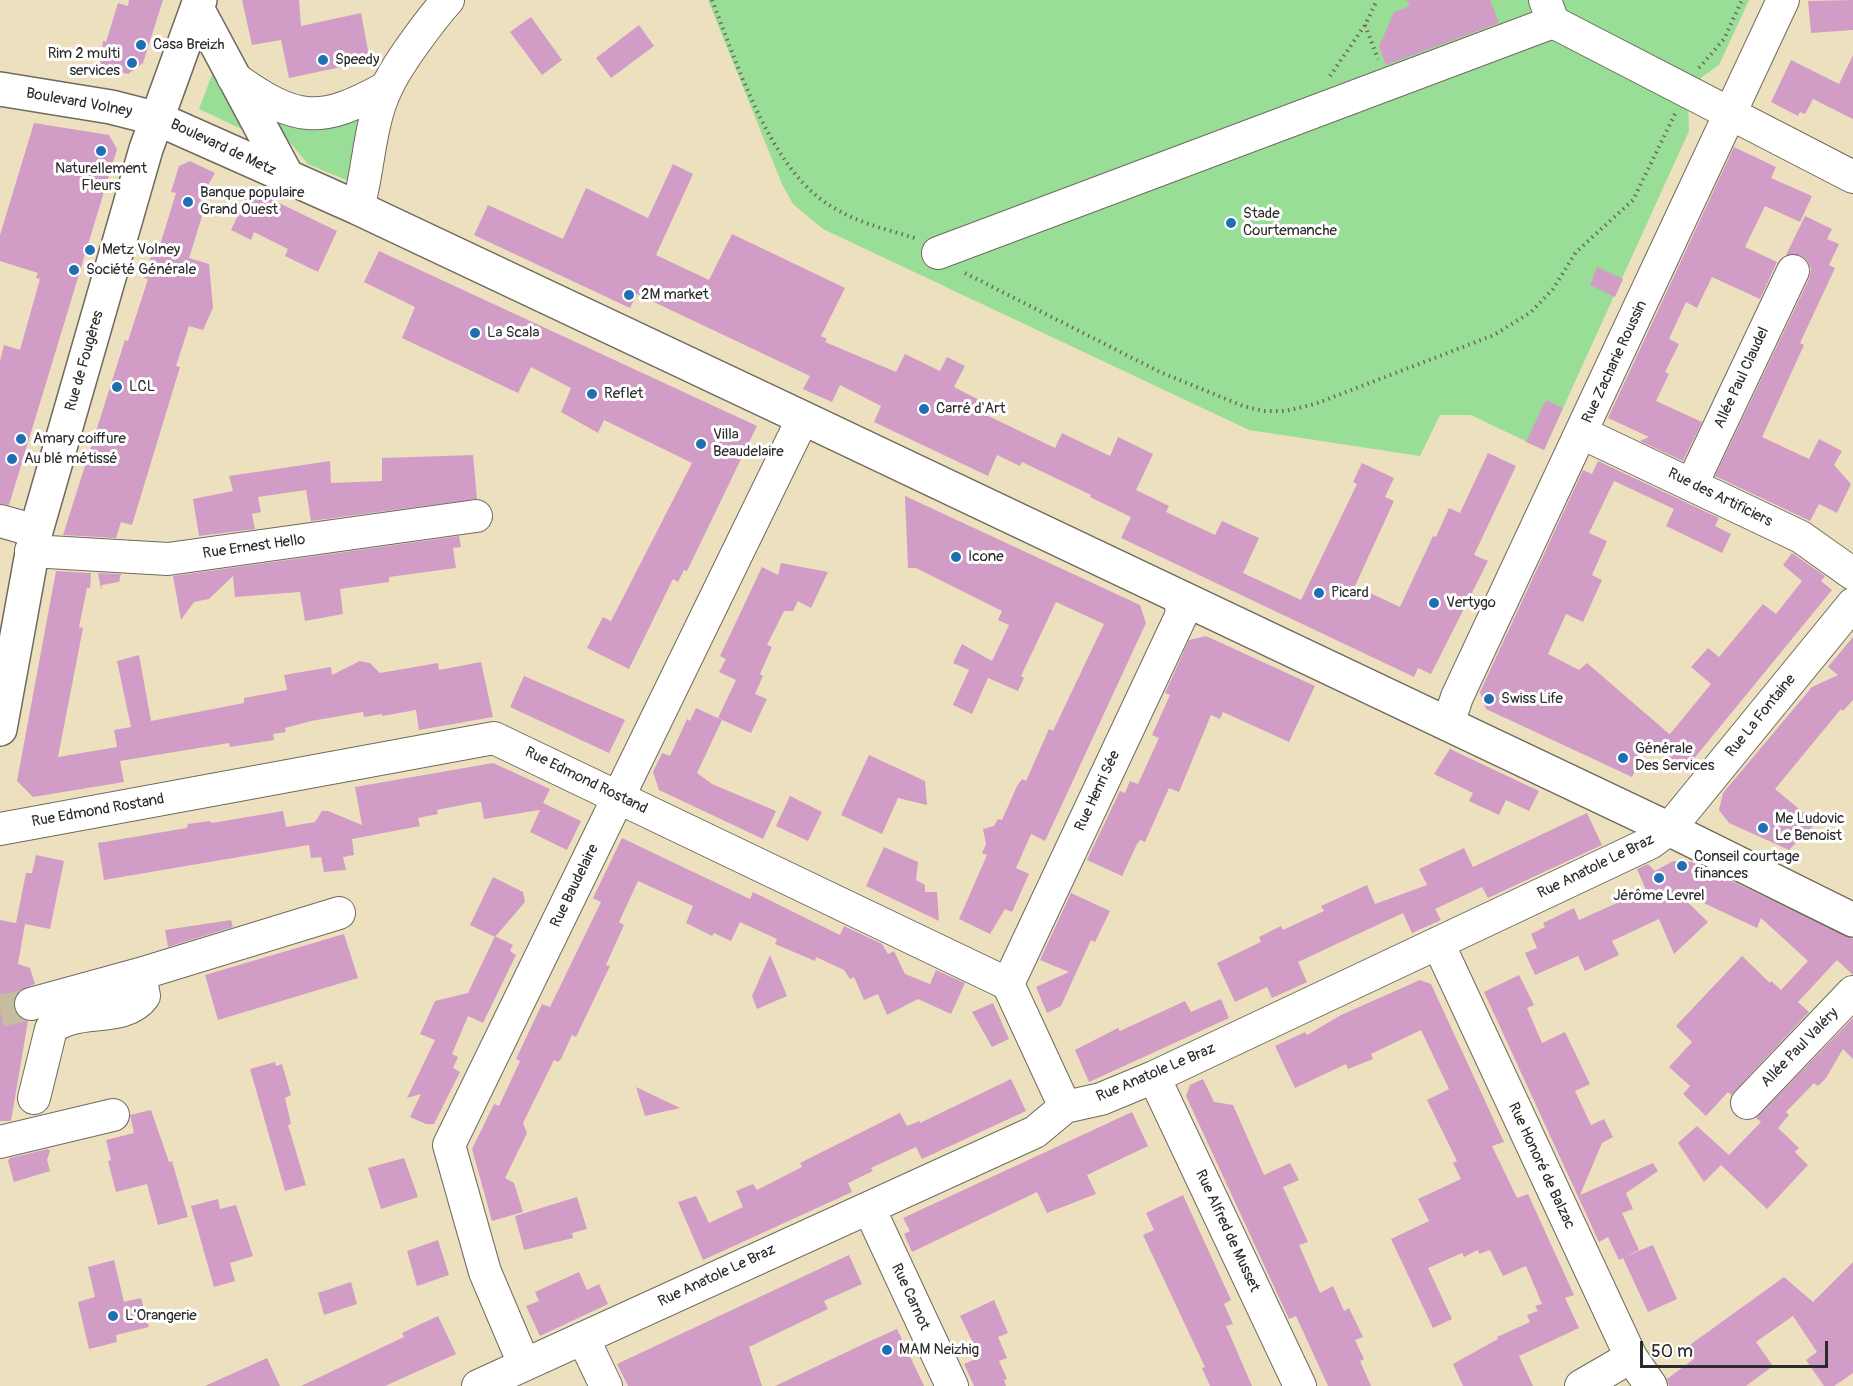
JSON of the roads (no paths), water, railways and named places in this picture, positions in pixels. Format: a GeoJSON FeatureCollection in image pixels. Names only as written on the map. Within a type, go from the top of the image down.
{"type":"FeatureCollection","features":[{"type":"Feature","properties":{"kind":"main road"},"geometry":{"type":"LineString","coordinates":[[199,4],[233,77],[288,178]]}},
{"type":"Feature","properties":{"kind":"main road","name":"Rue de Fougères"},"geometry":{"type":"LineString","coordinates":[[0,729],[33,541],[146,149],[199,4]]}},
{"type":"Feature","properties":{"kind":"main road","name":"Boulevard Volney"},"geometry":{"type":"LineString","coordinates":[[0,89],[111,107],[158,118]]}},
{"type":"Feature","properties":{"kind":"main road","name":"Boulevard de Metz"},"geometry":{"type":"LineString","coordinates":[[158,118],[358,208],[803,418],[1669,828],[1853,920]]}},
{"type":"Feature","properties":{"kind":"street"},"geometry":{"type":"LineString","coordinates":[[358,208],[375,127],[387,87],[437,12],[448,0]]}},
{"type":"Feature","properties":{"kind":"street","name":"Rue Zacharie Roussin"},"geometry":{"type":"LineString","coordinates":[[1448,724],[1457,697],[1784,0]]}},
{"type":"Feature","properties":{"kind":"street"},"geometry":{"type":"LineString","coordinates":[[938,253],[1388,85],[1549,11],[1687,89],[1853,177]]}},
{"type":"Feature","properties":{"kind":"street"},"geometry":{"type":"LineString","coordinates":[[233,77],[281,108],[312,114],[357,103],[387,87]]}},
{"type":"Feature","properties":{"kind":"street","name":"Allée Paul Claudel"},"geometry":{"type":"LineString","coordinates":[[1692,484],[1793,271]]}},
{"type":"Feature","properties":{"kind":"street","name":"Rue Baudelaire"},"geometry":{"type":"LineString","coordinates":[[524,1364],[485,1272],[449,1145],[803,418]]}},
{"type":"Feature","properties":{"kind":"street","name":"Rue des Artificiers"},"geometry":{"type":"LineString","coordinates":[[1582,433],[1801,537],[1853,574]]}},
{"type":"Feature","properties":{"kind":"street","name":"Rue Ernest Hello"},"geometry":{"type":"LineString","coordinates":[[0,521],[33,541],[168,559],[476,516]]}},
{"type":"Feature","properties":{"kind":"street","name":"Rue Henri Sée"},"geometry":{"type":"LineString","coordinates":[[1008,984],[1181,616],[1182,598]]}},
{"type":"Feature","properties":{"kind":"street","name":"Rue La Fontaine"},"geometry":{"type":"LineString","coordinates":[[1669,828],[1853,604]]}},
{"type":"Feature","properties":{"kind":"street","name":"Rue Edmond Rostand"},"geometry":{"type":"LineString","coordinates":[[0,829],[494,738],[1008,984]]}},
{"type":"Feature","properties":{"kind":"street","name":"Rue Anatole Le Braz"},"geometry":{"type":"LineString","coordinates":[[478,1386],[1035,1132],[1065,1107],[1101,1099],[1154,1077],[1642,848],[1669,828]]}},
{"type":"Feature","properties":{"kind":"street"},"geometry":{"type":"LineString","coordinates":[[31,1004],[140,974],[339,913]]}},
{"type":"Feature","properties":{"kind":"street","name":"Rue Honoré de Balzac"},"geometry":{"type":"LineString","coordinates":[[1438,943],[1631,1357],[1651,1386]]}},
{"type":"Feature","properties":{"kind":"street"},"geometry":{"type":"LineString","coordinates":[[34,1098],[51,1029],[71,1019],[133,1007],[144,996],[140,974]]}},
{"type":"Feature","properties":{"kind":"street"},"geometry":{"type":"LineString","coordinates":[[1008,984],[1065,1107]]}},
{"type":"Feature","properties":{"kind":"street","name":"Allée Paul Valéry"},"geometry":{"type":"LineString","coordinates":[[1747,1103],[1853,992]]}},
{"type":"Feature","properties":{"kind":"street","name":"Rue Alfred de Musset"},"geometry":{"type":"LineString","coordinates":[[1154,1077],[1300,1386]]}},
{"type":"Feature","properties":{"kind":"street"},"geometry":{"type":"LineString","coordinates":[[0,1142],[114,1115]]}},
{"type":"Feature","properties":{"kind":"street","name":"Rue Carnot"},"geometry":{"type":"LineString","coordinates":[[869,1208],[952,1386]]}},
{"type":"Feature","properties":{"kind":"street"},"geometry":{"type":"LineString","coordinates":[[583,1338],[606,1386]]}},
{"type":"Feature","properties":{"kind":"street"},"geometry":{"type":"LineString","coordinates":[[1581,1386],[1631,1357]]}},
{"type":"Feature","properties":{"kind":"tunnel"},"geometry":{"type":"LineString","coordinates":[[0,1011],[31,1004]]}},
{"type":"Feature","properties":{"kind":"place","name":"Casa Breizh"},"geometry":{"type":"Point","coordinates":[141,45]}},
{"type":"Feature","properties":{"kind":"place","name":"Speedy"},"geometry":{"type":"Point","coordinates":[323,60]}},
{"type":"Feature","properties":{"kind":"place","name":"Rim 2 multi services"},"geometry":{"type":"Point","coordinates":[132,63]}},
{"type":"Feature","properties":{"kind":"place","name":"Naturellement Fleurs"},"geometry":{"type":"Point","coordinates":[101,151]}},
{"type":"Feature","properties":{"kind":"place","name":"Banque populaire Grand Ouest"},"geometry":{"type":"Point","coordinates":[188,202]}},
{"type":"Feature","properties":{"kind":"place","name":"Stade Courtemanche"},"geometry":{"type":"Point","coordinates":[1231,223]}},
{"type":"Feature","properties":{"kind":"place","name":"Metz Volney"},"geometry":{"type":"Point","coordinates":[90,250]}},
{"type":"Feature","properties":{"kind":"place","name":"Société Générale"},"geometry":{"type":"Point","coordinates":[74,270]}},
{"type":"Feature","properties":{"kind":"place","name":"2M market"},"geometry":{"type":"Point","coordinates":[629,295]}},
{"type":"Feature","properties":{"kind":"place","name":"La Scala"},"geometry":{"type":"Point","coordinates":[475,333]}},
{"type":"Feature","properties":{"kind":"place","name":"LCL"},"geometry":{"type":"Point","coordinates":[117,387]}},
{"type":"Feature","properties":{"kind":"place","name":"Reflet"},"geometry":{"type":"Point","coordinates":[592,394]}},
{"type":"Feature","properties":{"kind":"place","name":"Carré d'Art"},"geometry":{"type":"Point","coordinates":[924,409]}},
{"type":"Feature","properties":{"kind":"place","name":"Amary coiffure"},"geometry":{"type":"Point","coordinates":[21,439]}},
{"type":"Feature","properties":{"kind":"place","name":"Villa Beaudelaire"},"geometry":{"type":"Point","coordinates":[701,444]}},
{"type":"Feature","properties":{"kind":"place","name":"Au blé métissé"},"geometry":{"type":"Point","coordinates":[12,459]}},
{"type":"Feature","properties":{"kind":"place","name":"Icone"},"geometry":{"type":"Point","coordinates":[956,557]}},
{"type":"Feature","properties":{"kind":"place","name":"Picard"},"geometry":{"type":"Point","coordinates":[1319,593]}},
{"type":"Feature","properties":{"kind":"place","name":"Vertygo"},"geometry":{"type":"Point","coordinates":[1434,603]}},
{"type":"Feature","properties":{"kind":"place","name":"Swiss Life"},"geometry":{"type":"Point","coordinates":[1489,699]}},
{"type":"Feature","properties":{"kind":"place","name":"Générale Des Services"},"geometry":{"type":"Point","coordinates":[1623,758]}},
{"type":"Feature","properties":{"kind":"place","name":"Me Ludovic Le Benoist"},"geometry":{"type":"Point","coordinates":[1763,828]}},
{"type":"Feature","properties":{"kind":"place","name":"Conseil courtage finances"},"geometry":{"type":"Point","coordinates":[1682,866]}},
{"type":"Feature","properties":{"kind":"place","name":"Jérôme Levrel"},"geometry":{"type":"Point","coordinates":[1659,878]}},
{"type":"Feature","properties":{"kind":"place","name":"L'Orangerie"},"geometry":{"type":"Point","coordinates":[113,1316]}},
{"type":"Feature","properties":{"kind":"place","name":"MAM Neizhig"},"geometry":{"type":"Point","coordinates":[887,1350]}}]}
